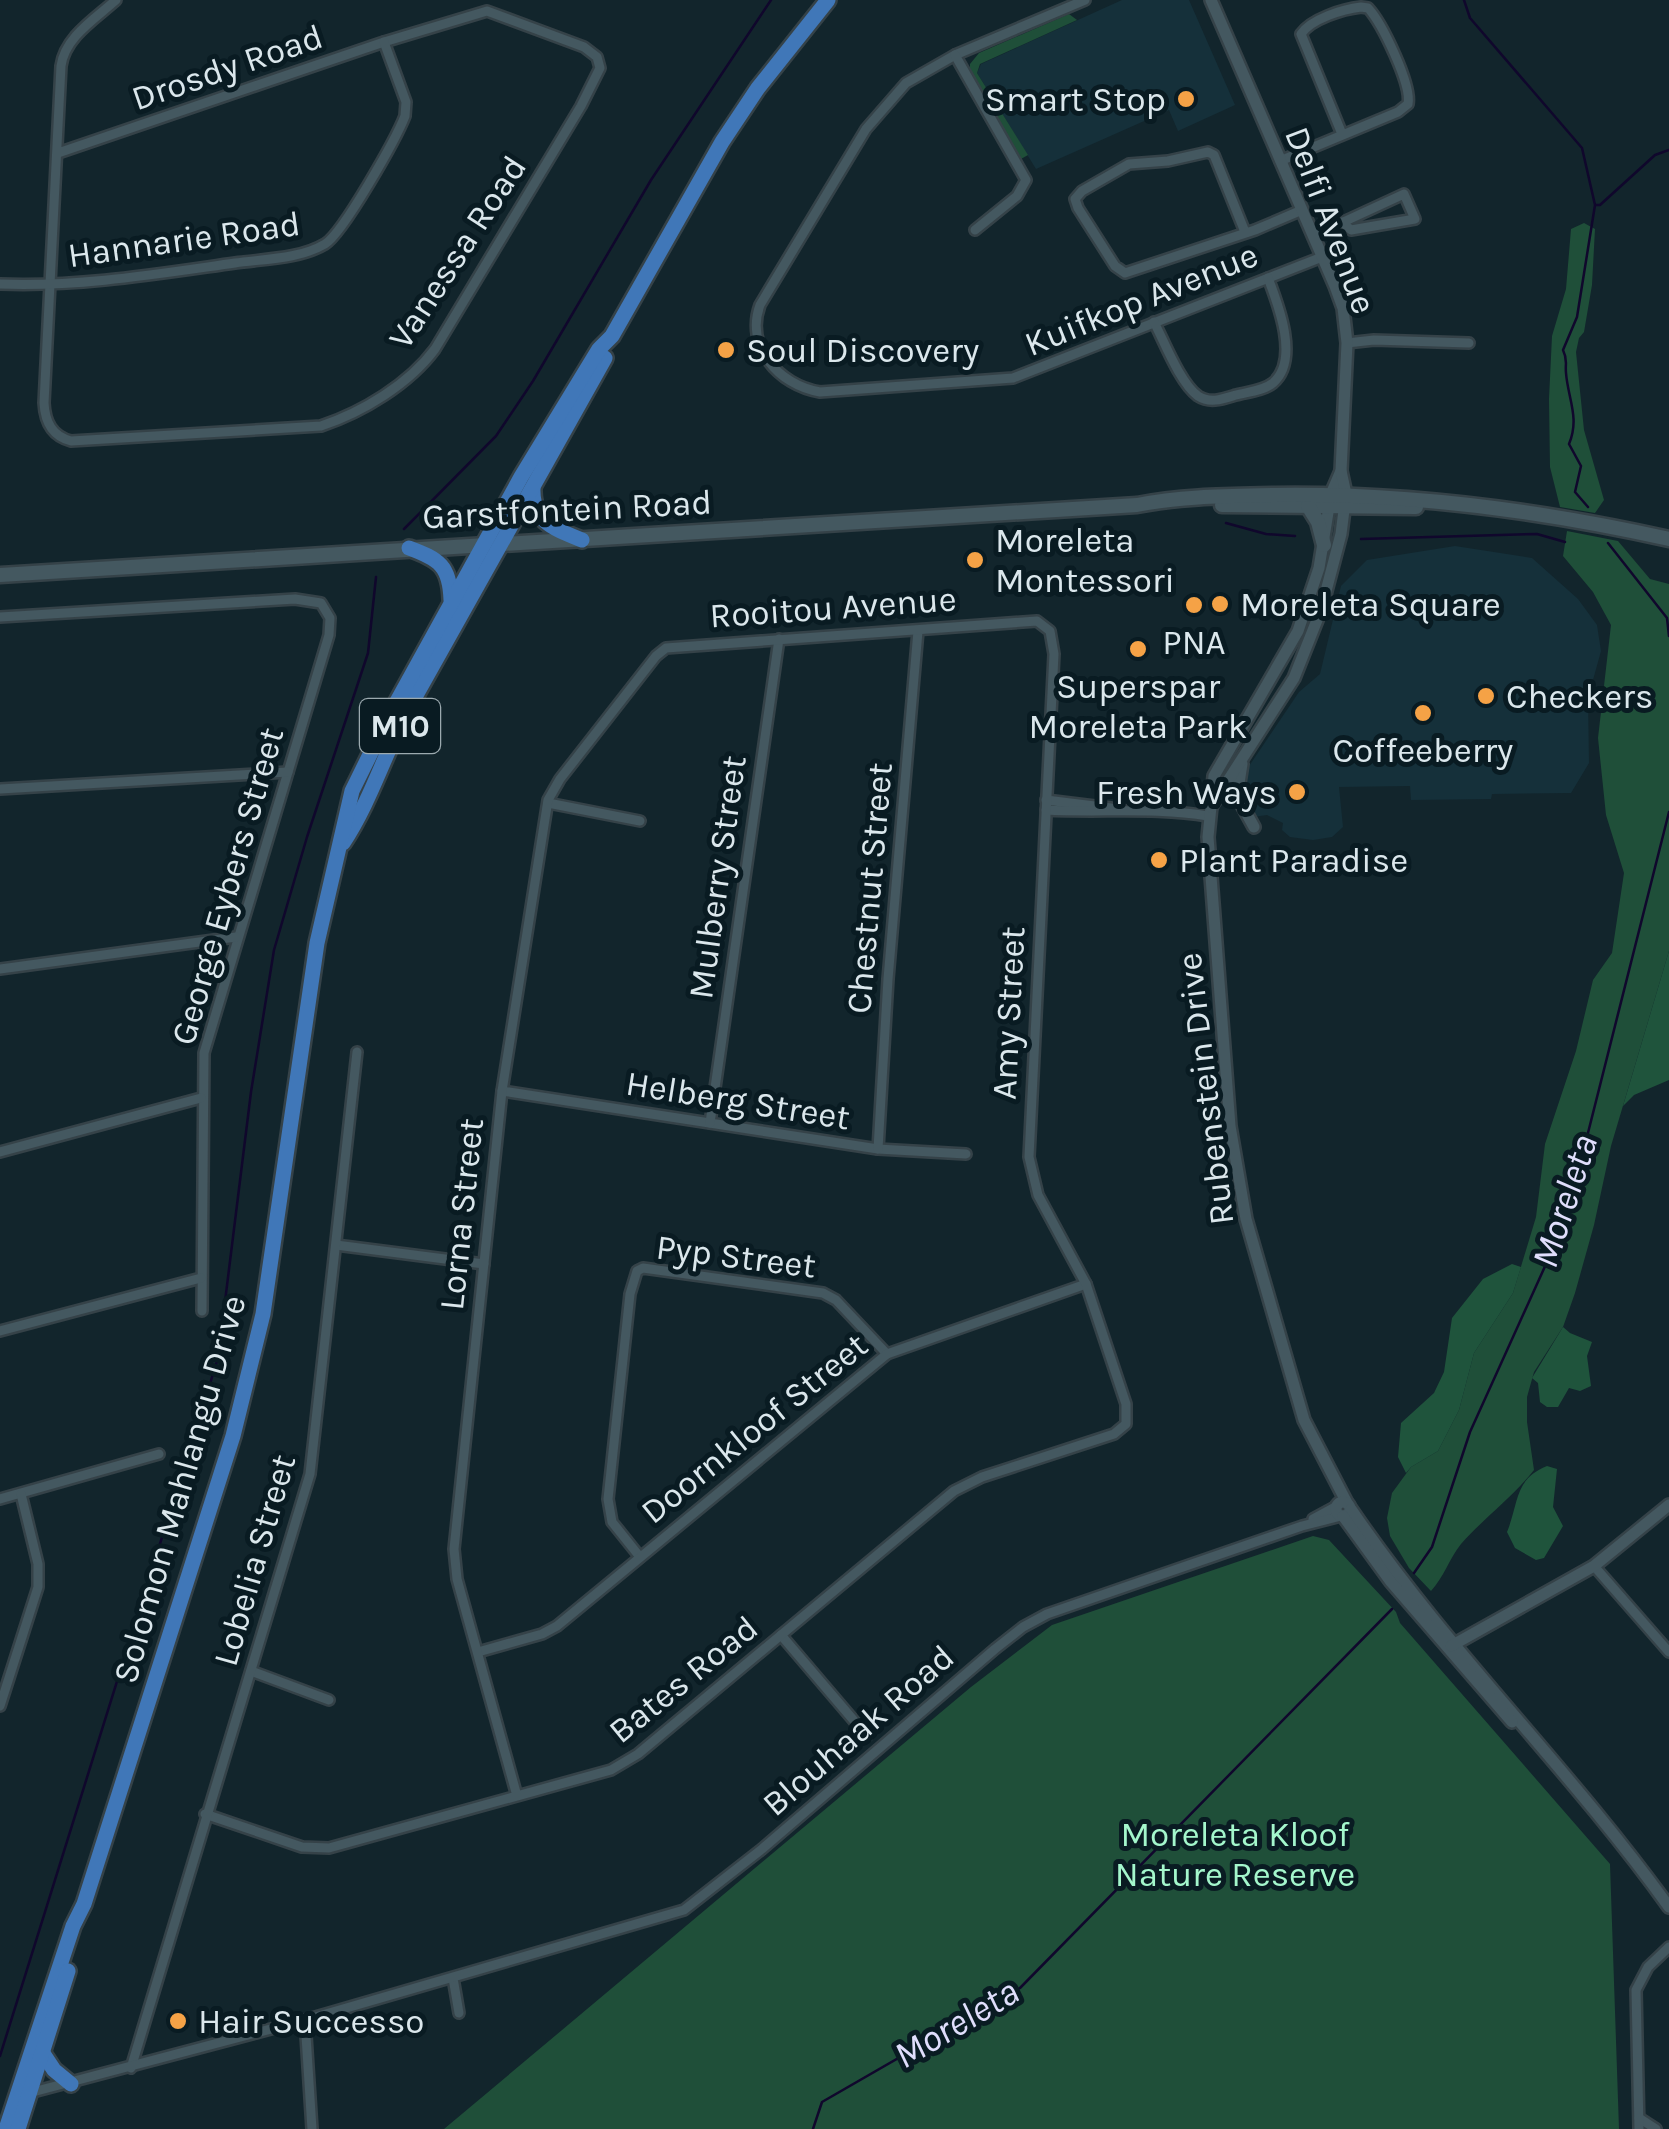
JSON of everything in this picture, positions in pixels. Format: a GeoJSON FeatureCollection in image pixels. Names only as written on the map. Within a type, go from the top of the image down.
{"type":"FeatureCollection","features":[{"type":"Feature","properties":{"kind":"main road","name":"Solomon Mahlangu Drive"},"geometry":{"type":"LineString","coordinates":[[18,2129],[22,2094],[228,1454],[264,1314],[317,944],[352,791],[451,600],[550,427],[612,336],[722,142],[758,88],[828,0]]}},
{"type":"Feature","properties":{"kind":"main road","name":"Solomon Mahlangu Drive"},"geometry":{"type":"LineString","coordinates":[[340,847],[355,825],[406,713],[608,352],[612,336]]}},
{"type":"Feature","properties":{"kind":"main road"},"geometry":{"type":"LineString","coordinates":[[533,485],[534,508],[544,523],[582,540]]}},
{"type":"Feature","properties":{"kind":"main road","name":"Garstfontein Road"},"geometry":{"type":"LineString","coordinates":[[0,575],[1137,506],[1216,496],[1338,500],[1528,514],[1669,539]]}},
{"type":"Feature","properties":{"kind":"main road","name":"Garstfontein Road"},"geometry":{"type":"LineString","coordinates":[[1137,506],[1308,506],[1338,500]]}},
{"type":"Feature","properties":{"kind":"main road"},"geometry":{"type":"LineString","coordinates":[[1308,506],[1318,522],[1324,545]]}},
{"type":"Feature","properties":{"kind":"main road"},"geometry":{"type":"LineString","coordinates":[[409,548],[428,555],[443,567],[451,581],[451,600]]}},
{"type":"Feature","properties":{"kind":"main road","name":"Solomon Mahlangu Drive"},"geometry":{"type":"LineString","coordinates":[[6,2129],[42,2052],[81,1930],[84,1904]]}},
{"type":"Feature","properties":{"kind":"main road"},"geometry":{"type":"LineString","coordinates":[[42,2052],[54,2070],[71,2084]]}},
{"type":"Feature","properties":{"kind":"street"},"geometry":{"type":"LineString","coordinates":[[52,286],[61,66],[66,48],[116,0]]}},
{"type":"Feature","properties":{"kind":"street"},"geometry":{"type":"LineString","coordinates":[[975,230],[1017,196],[1026,180],[955,55],[1085,0]]}},
{"type":"Feature","properties":{"kind":"street","name":"Delfi Avenue"},"geometry":{"type":"LineString","coordinates":[[1215,1],[1343,308],[1347,343],[1338,500]]}},
{"type":"Feature","properties":{"kind":"street","name":"Drosdy Road"},"geometry":{"type":"LineString","coordinates":[[58,153],[485,5],[584,47]]}},
{"type":"Feature","properties":{"kind":"street"},"geometry":{"type":"LineString","coordinates":[[1280,161],[1405,108],[1410,98],[1408,88],[1368,8],[1318,21],[1304,27],[1301,34],[1342,134]]}},
{"type":"Feature","properties":{"kind":"street","name":"Hannarie Road"},"geometry":{"type":"LineString","coordinates":[[0,284],[52,286],[288,255],[330,241],[405,116],[406,102],[384,42]]}},
{"type":"Feature","properties":{"kind":"street","name":"Vanessa Road"},"geometry":{"type":"LineString","coordinates":[[52,286],[44,403],[54,434],[76,441],[322,426],[362,406],[421,367],[590,88],[600,68],[597,57],[584,47]]}},
{"type":"Feature","properties":{"kind":"street","name":"Kuifkop Avenue"},"geometry":{"type":"LineString","coordinates":[[955,55],[906,83],[866,129],[760,305],[754,326],[760,351],[800,386],[820,392],[1013,378],[1322,257]]}},
{"type":"Feature","properties":{"kind":"street"},"geometry":{"type":"LineString","coordinates":[[1245,232],[1211,153],[1128,164],[1082,191],[1076,199],[1115,266],[1125,272],[1245,232],[1302,210]]}},
{"type":"Feature","properties":{"kind":"street"},"geometry":{"type":"LineString","coordinates":[[1313,236],[1342,222],[1404,194],[1415,219],[1351,230],[1342,222]]}},
{"type":"Feature","properties":{"kind":"street"},"geometry":{"type":"LineString","coordinates":[[1154,322],[1188,386],[1201,398],[1216,401],[1265,387],[1281,371],[1286,332],[1268,278]]}},
{"type":"Feature","properties":{"kind":"street"},"geometry":{"type":"LineString","coordinates":[[1347,343],[1469,343]]}},
{"type":"Feature","properties":{"kind":"street"},"geometry":{"type":"LineString","coordinates":[[1046,805],[1086,812],[1209,812],[1299,666],[1326,592],[1338,500]]}},
{"type":"Feature","properties":{"kind":"street","name":"Rubenstein Drive"},"geometry":{"type":"LineString","coordinates":[[1338,500],[1292,644],[1214,776],[1209,812],[1212,911],[1230,1126],[1240,1190],[1288,1375],[1343,1509],[1450,1646],[1575,1783],[1669,1907]]}},
{"type":"Feature","properties":{"kind":"street","name":"George Eybers Street"},"geometry":{"type":"LineString","coordinates":[[0,617],[296,599],[321,603],[330,618],[329,636],[204,1053],[202,1311]]}},
{"type":"Feature","properties":{"kind":"street","name":"Rooitou Avenue"},"geometry":{"type":"LineString","coordinates":[[648,665],[662,650],[672,646],[918,631],[1028,619]]}},
{"type":"Feature","properties":{"kind":"street","name":"Amy Street"},"geometry":{"type":"LineString","coordinates":[[1028,619],[1042,623],[1053,640],[1029,1157],[1038,1195],[1086,1284],[1126,1404]]}},
{"type":"Feature","properties":{"kind":"street","name":"Chestnut Street"},"geometry":{"type":"LineString","coordinates":[[878,1150],[918,631]]}},
{"type":"Feature","properties":{"kind":"street","name":"Mulberry Street"},"geometry":{"type":"LineString","coordinates":[[710,1123],[779,638]]}},
{"type":"Feature","properties":{"kind":"street","name":"Lorna Street"},"geometry":{"type":"LineString","coordinates":[[518,1796],[457,1579],[454,1550],[502,1090],[548,803],[560,779],[648,665]]}},
{"type":"Feature","properties":{"kind":"street"},"geometry":{"type":"LineString","coordinates":[[1247,750],[1236,791],[1254,827]]}},
{"type":"Feature","properties":{"kind":"street"},"geometry":{"type":"LineString","coordinates":[[0,788],[288,772]]}},
{"type":"Feature","properties":{"kind":"street"},"geometry":{"type":"LineString","coordinates":[[548,803],[640,821]]}},
{"type":"Feature","properties":{"kind":"street"},"geometry":{"type":"LineString","coordinates":[[0,970],[236,936]]}},
{"type":"Feature","properties":{"kind":"street","name":"Lobelia Street"},"geometry":{"type":"LineString","coordinates":[[130,2068],[313,1462],[357,1052]]}},
{"type":"Feature","properties":{"kind":"street","name":"Helberg Street"},"geometry":{"type":"LineString","coordinates":[[502,1090],[878,1150],[966,1154]]}},
{"type":"Feature","properties":{"kind":"street"},"geometry":{"type":"LineString","coordinates":[[0,1152],[201,1098]]}},
{"type":"Feature","properties":{"kind":"street"},"geometry":{"type":"LineString","coordinates":[[336,1245],[484,1264]]}},
{"type":"Feature","properties":{"kind":"street","name":"Pyp Street"},"geometry":{"type":"LineString","coordinates":[[640,1557],[618,1531],[609,1513],[633,1275],[642,1268],[823,1292],[836,1300],[887,1354]]}},
{"type":"Feature","properties":{"kind":"street"},"geometry":{"type":"LineString","coordinates":[[0,1330],[201,1278]]}},
{"type":"Feature","properties":{"kind":"street","name":"Doornkloof Street"},"geometry":{"type":"LineString","coordinates":[[478,1652],[557,1626],[887,1354],[1086,1284]]}},
{"type":"Feature","properties":{"kind":"street","name":"Bates Road"},"geometry":{"type":"LineString","coordinates":[[205,1814],[316,1849],[433,1822],[625,1764],[954,1491],[982,1477],[1120,1430],[1128,1416],[1126,1404]]}},
{"type":"Feature","properties":{"kind":"street"},"geometry":{"type":"LineString","coordinates":[[0,1499],[159,1454]]}},
{"type":"Feature","properties":{"kind":"street"},"geometry":{"type":"LineString","coordinates":[[0,1706],[5,1676],[39,1578],[21,1494]]}},
{"type":"Feature","properties":{"kind":"street"},"geometry":{"type":"LineString","coordinates":[[1450,1646],[1594,1566],[1669,1505]]}},
{"type":"Feature","properties":{"kind":"street","name":"Blouhaak Road"},"geometry":{"type":"LineString","coordinates":[[22,2094],[306,2020],[684,1910],[762,1849],[995,1649],[1036,1619],[1343,1509]]}},
{"type":"Feature","properties":{"kind":"street"},"geometry":{"type":"LineString","coordinates":[[1594,1566],[1669,1652]]}},
{"type":"Feature","properties":{"kind":"street"},"geometry":{"type":"LineString","coordinates":[[781,1635],[868,1736]]}},
{"type":"Feature","properties":{"kind":"street"},"geometry":{"type":"LineString","coordinates":[[250,1671],[330,1700]]}},
{"type":"Feature","properties":{"kind":"street"},"geometry":{"type":"LineString","coordinates":[[1656,2129],[1639,2123],[1636,1990],[1648,1967],[1669,1947]]}},
{"type":"Feature","properties":{"kind":"street"},"geometry":{"type":"LineString","coordinates":[[453,1978],[459,2014]]}},
{"type":"Feature","properties":{"kind":"street"},"geometry":{"type":"LineString","coordinates":[[306,2020],[312,2129]]}},
{"type":"Feature","properties":{"kind":"shaded area"},"geometry":{"type":"Polygon","coordinates":[[[1122,0],[1189,0],[1235,105],[1178,131],[1169,110],[1036,169],[977,73],[981,64],[1122,0]]]}},
{"type":"Feature","properties":{"kind":"shaded area"},"geometry":{"type":"Polygon","coordinates":[[[1455,546],[1532,558],[1578,599],[1597,625],[1601,651],[1588,698],[1589,763],[1571,793],[1411,800],[1410,786],[1339,787],[1343,827],[1332,837],[1313,840],[1290,837],[1282,830],[1283,823],[1267,815],[1253,817],[1241,798],[1245,772],[1299,692],[1320,674],[1341,586],[1367,560],[1455,546]]]}},
{"type":"Feature","properties":{"kind":"green space"},"geometry":{"type":"Polygon","coordinates":[[[1069,14],[1077,20],[980,64],[977,73],[1028,155],[1021,159],[970,72],[970,64],[979,53],[1069,14]]]}},
{"type":"Feature","properties":{"kind":"green space"},"geometry":{"type":"Polygon","coordinates":[[[1584,223],[1595,229],[1592,285],[1584,332],[1576,352],[1584,430],[1604,500],[1595,513],[1560,507],[1550,467],[1552,336],[1566,289],[1571,229],[1584,223]]]}},
{"type":"Feature","properties":{"kind":"green space"},"geometry":{"type":"Polygon","coordinates":[[[1567,531],[1618,541],[1650,579],[1669,584],[1669,951],[1611,1146],[1575,1293],[1563,1327],[1534,1372],[1527,1397],[1534,1470],[1461,1544],[1431,1591],[1409,1568],[1390,1536],[1387,1518],[1392,1493],[1411,1467],[1438,1451],[1459,1410],[1474,1353],[1513,1293],[1536,1217],[1545,1144],[1576,1051],[1593,980],[1612,953],[1624,873],[1606,815],[1598,738],[1611,625],[1593,592],[1563,556],[1567,531]]]}},
{"type":"Feature","properties":{"kind":"green space"},"geometry":{"type":"Polygon","coordinates":[[[1669,951],[1669,1080],[1634,1095],[1623,1106],[1669,951]]]}},
{"type":"Feature","properties":{"kind":"green space"},"geometry":{"type":"Polygon","coordinates":[[[1512,1264],[1521,1267],[1513,1293],[1474,1353],[1459,1410],[1438,1451],[1406,1473],[1398,1457],[1401,1423],[1434,1393],[1444,1372],[1452,1318],[1483,1279],[1512,1264]]]}},
{"type":"Feature","properties":{"kind":"green space"},"geometry":{"type":"Polygon","coordinates":[[[1563,1327],[1592,1342],[1587,1356],[1591,1386],[1580,1391],[1569,1388],[1558,1407],[1547,1407],[1540,1402],[1538,1383],[1532,1378],[1563,1327]]]}},
{"type":"Feature","properties":{"kind":"green space"},"geometry":{"type":"Polygon","coordinates":[[[1547,1466],[1557,1469],[1553,1507],[1563,1526],[1544,1558],[1536,1560],[1515,1548],[1507,1532],[1523,1485],[1547,1466]]]}},
{"type":"Feature","properties":{"kind":"green space","name":"Moreleta Kloof Nature Reserve"},"geometry":{"type":"Polygon","coordinates":[[[1313,1536],[1329,1540],[1396,1612],[1400,1623],[1610,1864],[1619,2129],[444,2129],[971,1687],[1052,1625],[1313,1536]]]}},
{"type":"Feature","properties":{"kind":"waterway"},"geometry":{"type":"LineString","coordinates":[[404,529],[496,436],[533,381],[651,180],[771,0]]}},
{"type":"Feature","properties":{"kind":"waterway","name":"Moreleta"},"geometry":{"type":"LineString","coordinates":[[1464,0],[1470,18],[1582,148],[1595,205],[1577,317],[1563,350],[1573,417],[1569,444],[1581,466],[1575,492],[1588,507]]}},
{"type":"Feature","properties":{"kind":"waterway"},"geometry":{"type":"LineString","coordinates":[[1596,205],[1655,155],[1669,150]]}},
{"type":"Feature","properties":{"kind":"waterway"},"geometry":{"type":"LineString","coordinates":[[1226,523],[1266,534],[1295,536]]}},
{"type":"Feature","properties":{"kind":"waterway"},"geometry":{"type":"LineString","coordinates":[[1361,539],[1537,534],[1565,542]]}},
{"type":"Feature","properties":{"kind":"waterway","name":"Moreleta"},"geometry":{"type":"LineString","coordinates":[[1608,543],[1667,618],[1669,636]]}},
{"type":"Feature","properties":{"kind":"waterway"},"geometry":{"type":"LineString","coordinates":[[0,2056],[218,1358],[251,1092],[274,950],[368,653],[376,577]]}},
{"type":"Feature","properties":{"kind":"waterway","name":"Moreleta"},"geometry":{"type":"LineString","coordinates":[[1414,1573],[1432,1547],[1470,1432],[1566,1220],[1669,812]]}},
{"type":"Feature","properties":{"kind":"waterway","name":"Moreleta"},"geometry":{"type":"LineString","coordinates":[[813,2129],[822,2102],[1020,1988],[1392,1609]]}},
{"type":"Feature","properties":{"kind":"place","name":"Smart Stop"},"geometry":{"type":"Point","coordinates":[1186,99]}},
{"type":"Feature","properties":{"kind":"place","name":"Soul Discovery"},"geometry":{"type":"Point","coordinates":[726,350]}},
{"type":"Feature","properties":{"kind":"place","name":"Moreleta Montessori"},"geometry":{"type":"Point","coordinates":[975,560]}},
{"type":"Feature","properties":{"kind":"place","name":"Moreleta Square"},"geometry":{"type":"Point","coordinates":[1220,604]}},
{"type":"Feature","properties":{"kind":"place","name":"PNA"},"geometry":{"type":"Point","coordinates":[1194,605]}},
{"type":"Feature","properties":{"kind":"place","name":"Superspar Moreleta Park"},"geometry":{"type":"Point","coordinates":[1138,649]}},
{"type":"Feature","properties":{"kind":"place","name":"Checkers"},"geometry":{"type":"Point","coordinates":[1486,696]}},
{"type":"Feature","properties":{"kind":"place","name":"Coffeeberry"},"geometry":{"type":"Point","coordinates":[1423,713]}},
{"type":"Feature","properties":{"kind":"place","name":"Fresh Ways"},"geometry":{"type":"Point","coordinates":[1297,792]}},
{"type":"Feature","properties":{"kind":"place","name":"Plant Paradise"},"geometry":{"type":"Point","coordinates":[1159,860]}},
{"type":"Feature","properties":{"kind":"place","name":"Hair Successo"},"geometry":{"type":"Point","coordinates":[178,2021]}}]}
